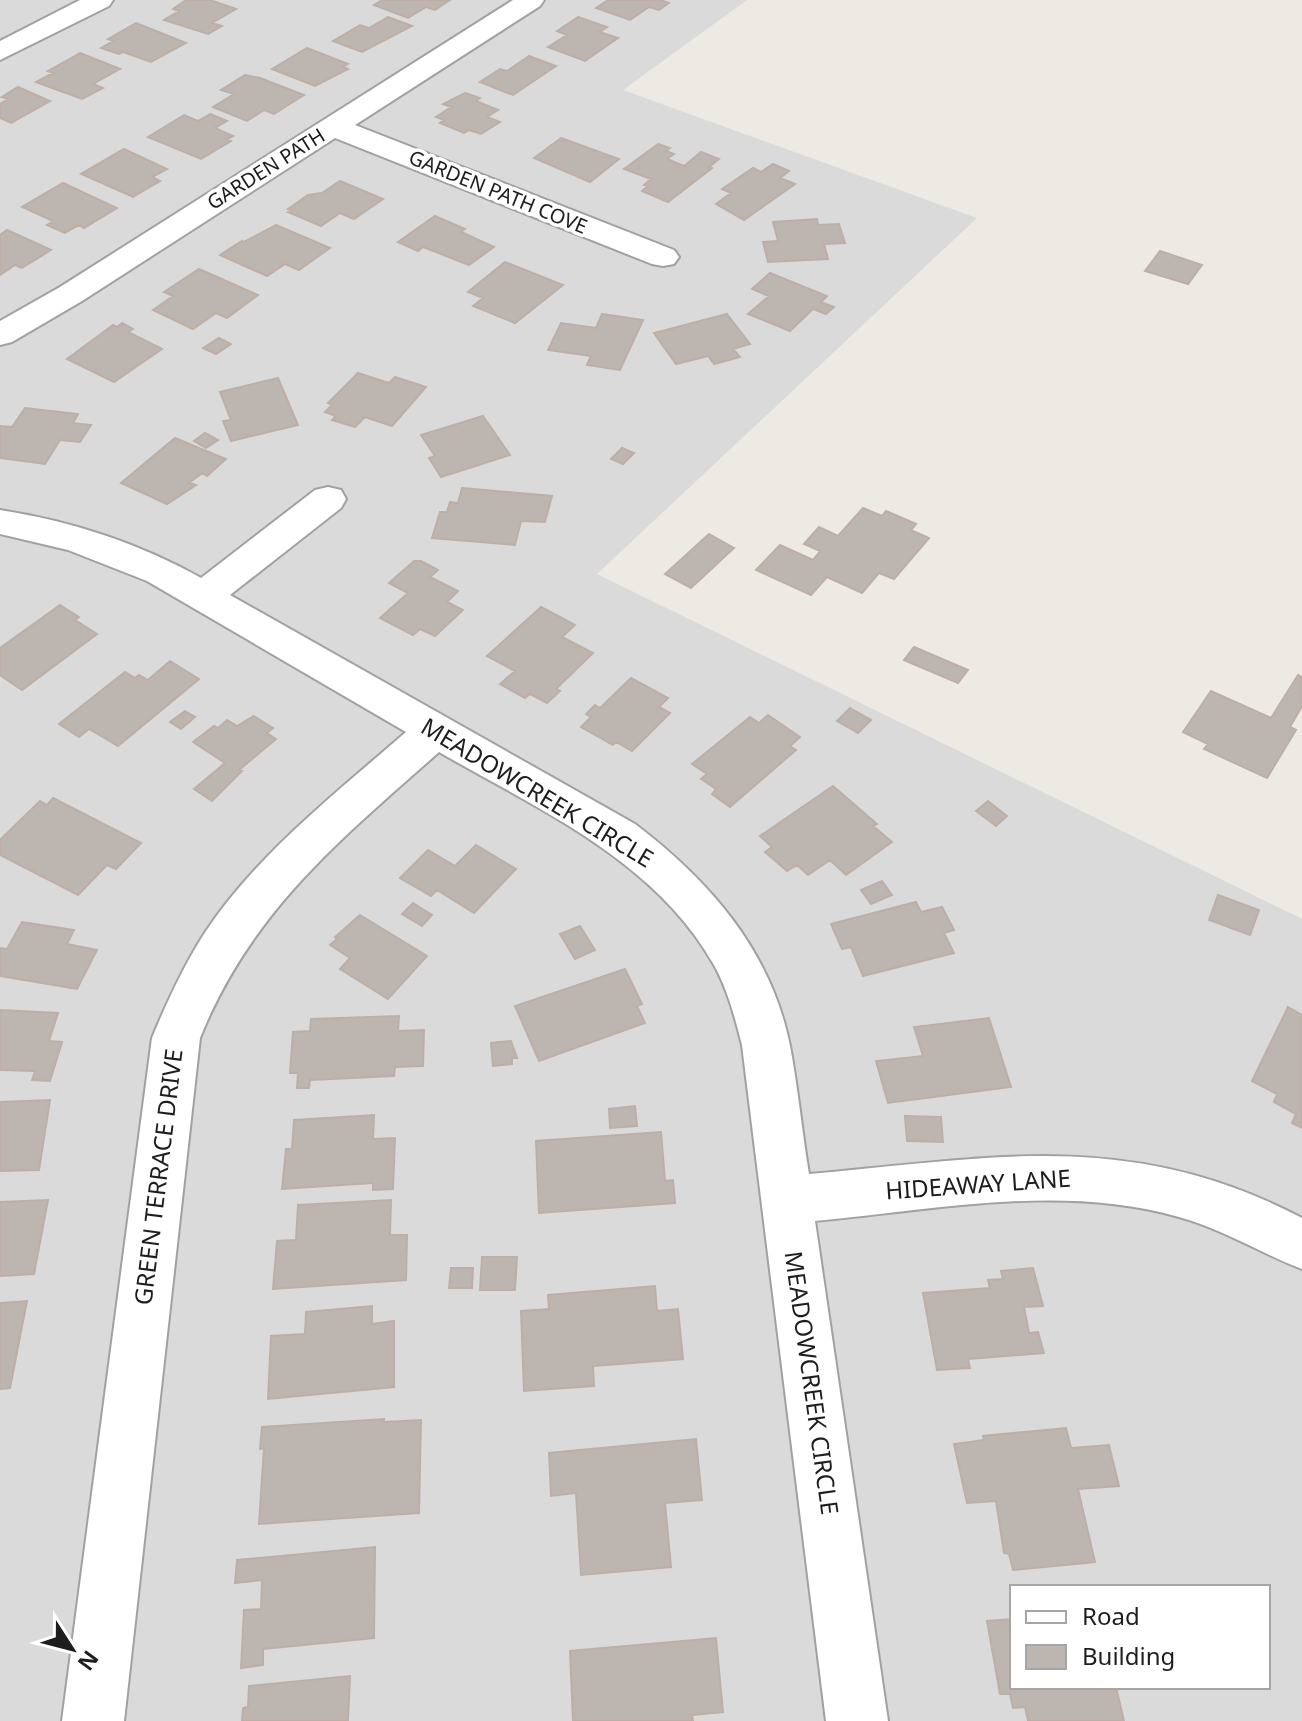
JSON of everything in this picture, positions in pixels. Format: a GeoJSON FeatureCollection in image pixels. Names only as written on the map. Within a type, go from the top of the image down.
{"type":"FeatureCollection","features":[{"type":"Feature","properties":{"kind":"street"},"geometry":{"type":"LineString","coordinates":[[0,52],[100,0]]}},
{"type":"Feature","properties":{"kind":"street","name":"GARDEN PATH"},"geometry":{"type":"LineString","coordinates":[[0,335],[531,0]]}},
{"type":"Feature","properties":{"kind":"street","name":"GARDEN PATH COVE"},"geometry":{"type":"LineString","coordinates":[[333,127],[663,257]]}},
{"type":"Feature","properties":{"kind":"street"},"geometry":{"type":"LineString","coordinates":[[202,597],[328,499]]}},
{"type":"Feature","properties":{"kind":"street","name":"MEADOWCREEK CIRCLE"},"geometry":{"type":"LineString","coordinates":[[0,522],[60,534],[112,550],[160,572],[620,836],[667,871],[705,912],[737,962],[760,1016],[857,1721]]}},
{"type":"Feature","properties":{"kind":"street","name":"GREEN TERRACE DRIVE"},"geometry":{"type":"LineString","coordinates":[[93,1721],[176,1038],[187,1006],[219,946],[281,869],[435,731]]}},
{"type":"Feature","properties":{"kind":"street","name":"HIDEAWAY LANE"},"geometry":{"type":"LineString","coordinates":[[786,1200],[1040,1177],[1076,1177],[1147,1184],[1182,1192],[1253,1217],[1302,1245]]}},
{"type":"Feature","properties":{"kind":"shaded area"},"geometry":{"type":"Polygon","coordinates":[[[0,0],[747,0],[623,90],[977,218],[597,574],[1302,919],[1302,1721],[0,1721],[0,0]]]}},
{"type":"Feature","properties":{"kind":"building"},"geometry":{"type":"Polygon","coordinates":[[[186,0],[210,0],[236,9],[212,23],[222,26],[208,34],[164,20],[179,11],[173,9],[186,0]]]}},
{"type":"Feature","properties":{"kind":"building"},"geometry":{"type":"Polygon","coordinates":[[[382,0],[450,0],[435,10],[426,7],[408,18],[374,5],[382,0]]]}},
{"type":"Feature","properties":{"kind":"building"},"geometry":{"type":"Polygon","coordinates":[[[608,0],[661,0],[669,3],[659,10],[649,7],[630,20],[596,8],[608,0]]]}},
{"type":"Feature","properties":{"kind":"building"},"geometry":{"type":"Polygon","coordinates":[[[388,17],[412,26],[362,52],[333,41],[360,25],[369,28],[388,17]]]}},
{"type":"Feature","properties":{"kind":"building"},"geometry":{"type":"Polygon","coordinates":[[[578,17],[607,27],[600,32],[618,38],[585,61],[548,47],[567,35],[557,31],[578,17]]]}},
{"type":"Feature","properties":{"kind":"building"},"geometry":{"type":"Polygon","coordinates":[[[136,23],[186,43],[151,62],[101,48],[113,41],[108,39],[136,23]]]}},
{"type":"Feature","properties":{"kind":"building"},"geometry":{"type":"Polygon","coordinates":[[[307,48],[348,64],[343,67],[348,69],[315,86],[272,69],[307,48]]]}},
{"type":"Feature","properties":{"kind":"building"},"geometry":{"type":"Polygon","coordinates":[[[80,53],[120,69],[93,84],[103,88],[82,99],[36,82],[53,73],[48,71],[80,53]]]}},
{"type":"Feature","properties":{"kind":"building"},"geometry":{"type":"Polygon","coordinates":[[[529,56],[556,66],[513,95],[480,82],[500,69],[507,71],[529,56]]]}},
{"type":"Feature","properties":{"kind":"building"},"geometry":{"type":"Polygon","coordinates":[[[245,75],[304,95],[274,114],[264,110],[247,121],[213,107],[234,94],[221,90],[245,75]]]}},
{"type":"Feature","properties":{"kind":"building"},"geometry":{"type":"Polygon","coordinates":[[[18,87],[50,101],[11,123],[0,118],[0,104],[8,99],[2,97],[18,87]]]}},
{"type":"Feature","properties":{"kind":"building"},"geometry":{"type":"Polygon","coordinates":[[[465,93],[480,98],[476,101],[498,110],[487,117],[500,122],[481,134],[469,130],[464,133],[440,123],[444,120],[436,117],[451,107],[443,104],[465,93]]]}},
{"type":"Feature","properties":{"kind":"building"},"geometry":{"type":"Polygon","coordinates":[[[210,114],[227,121],[215,128],[233,136],[227,139],[231,141],[201,159],[148,137],[184,115],[198,121],[210,114]]]}},
{"type":"Feature","properties":{"kind":"building"},"geometry":{"type":"Polygon","coordinates":[[[561,138],[619,159],[590,182],[534,158],[561,138]]]}},
{"type":"Feature","properties":{"kind":"building"},"geometry":{"type":"Polygon","coordinates":[[[658,144],[670,148],[666,151],[674,154],[667,159],[684,166],[701,152],[719,159],[668,202],[642,191],[651,179],[624,169],[658,144]]]}},
{"type":"Feature","properties":{"kind":"building"},"geometry":{"type":"Polygon","coordinates":[[[124,149],[167,169],[152,177],[160,181],[133,197],[81,174],[124,149]]]}},
{"type":"Feature","properties":{"kind":"building"},"geometry":{"type":"Polygon","coordinates":[[[773,164],[789,171],[780,178],[795,184],[744,220],[716,204],[731,193],[722,189],[753,168],[761,172],[773,164]]]}},
{"type":"Feature","properties":{"kind":"building"},"geometry":{"type":"Polygon","coordinates":[[[340,181],[383,199],[354,219],[340,213],[321,226],[288,212],[308,195],[322,193],[340,181]]]}},
{"type":"Feature","properties":{"kind":"building"},"geometry":{"type":"Polygon","coordinates":[[[63,183],[117,208],[84,228],[79,225],[65,233],[47,225],[53,221],[22,207],[63,183]]]}},
{"type":"Feature","properties":{"kind":"building"},"geometry":{"type":"Polygon","coordinates":[[[435,216],[465,229],[461,232],[494,247],[469,265],[423,247],[418,251],[398,242],[435,216]]]}},
{"type":"Feature","properties":{"kind":"building"},"geometry":{"type":"Polygon","coordinates":[[[817,219],[818,225],[839,224],[845,243],[824,244],[828,259],[768,262],[763,242],[778,241],[773,222],[817,219]]]}},
{"type":"Feature","properties":{"kind":"building"},"geometry":{"type":"Polygon","coordinates":[[[276,225],[330,248],[299,270],[285,264],[267,276],[220,255],[242,241],[276,225]]]}},
{"type":"Feature","properties":{"kind":"building"},"geometry":{"type":"Polygon","coordinates":[[[7,230],[51,250],[22,268],[15,265],[0,275],[0,235],[7,230]]]}},
{"type":"Feature","properties":{"kind":"building"},"geometry":{"type":"Polygon","coordinates":[[[1160,251],[1202,265],[1188,284],[1145,271],[1160,251]]]}},
{"type":"Feature","properties":{"kind":"building"},"geometry":{"type":"Polygon","coordinates":[[[505,262],[563,285],[515,323],[473,306],[483,298],[468,292],[505,262]]]}},
{"type":"Feature","properties":{"kind":"building"},"geometry":{"type":"Polygon","coordinates":[[[199,269],[258,295],[227,318],[216,313],[193,329],[153,310],[173,296],[164,292],[199,269]]]}},
{"type":"Feature","properties":{"kind":"building"},"geometry":{"type":"Polygon","coordinates":[[[770,273],[827,296],[821,302],[834,307],[826,314],[813,309],[790,331],[748,314],[769,296],[752,289],[770,273]]]}},
{"type":"Feature","properties":{"kind":"building"},"geometry":{"type":"Polygon","coordinates":[[[602,314],[643,320],[620,370],[587,365],[591,356],[548,350],[561,323],[596,328],[602,314]]]}},
{"type":"Feature","properties":{"kind":"building"},"geometry":{"type":"Polygon","coordinates":[[[727,314],[750,344],[733,349],[740,357],[714,364],[708,356],[676,364],[654,333],[727,314]]]}},
{"type":"Feature","properties":{"kind":"building"},"geometry":{"type":"Polygon","coordinates":[[[122,323],[133,329],[128,332],[162,349],[114,382],[67,359],[113,325],[117,327],[122,323]]]}},
{"type":"Feature","properties":{"kind":"building"},"geometry":{"type":"Polygon","coordinates":[[[219,338],[231,344],[216,354],[203,348],[219,338]]]}},
{"type":"Feature","properties":{"kind":"building"},"geometry":{"type":"Polygon","coordinates":[[[358,373],[389,383],[395,377],[426,387],[392,426],[365,417],[355,427],[332,420],[336,416],[325,412],[332,405],[328,403],[358,373]]]}},
{"type":"Feature","properties":{"kind":"building"},"geometry":{"type":"Polygon","coordinates":[[[278,378],[298,425],[231,441],[223,421],[231,420],[220,392],[278,378]]]}},
{"type":"Feature","properties":{"kind":"building"},"geometry":{"type":"Polygon","coordinates":[[[25,408],[78,414],[73,423],[91,425],[80,442],[60,440],[45,464],[0,458],[0,426],[12,427],[25,408]]]}},
{"type":"Feature","properties":{"kind":"building"},"geometry":{"type":"Polygon","coordinates":[[[483,416],[510,455],[441,477],[429,458],[435,456],[421,435],[483,416]]]}},
{"type":"Feature","properties":{"kind":"building"},"geometry":{"type":"Polygon","coordinates":[[[205,433],[218,440],[206,448],[194,441],[205,433]]]}},
{"type":"Feature","properties":{"kind":"building"},"geometry":{"type":"Polygon","coordinates":[[[175,438],[226,459],[207,476],[202,473],[189,483],[196,485],[167,504],[121,483],[175,438]]]}},
{"type":"Feature","properties":{"kind":"building"},"geometry":{"type":"Polygon","coordinates":[[[622,448],[634,453],[623,464],[611,459],[622,448]]]}},
{"type":"Feature","properties":{"kind":"building"},"geometry":{"type":"Polygon","coordinates":[[[462,488],[552,496],[545,522],[521,521],[515,545],[432,538],[440,512],[447,512],[450,502],[458,503],[462,488]]]}},
{"type":"Feature","properties":{"kind":"building"},"geometry":{"type":"Polygon","coordinates":[[[863,508],[882,516],[886,511],[916,524],[911,530],[929,538],[894,579],[879,573],[862,593],[827,577],[811,595],[756,570],[780,545],[813,560],[820,551],[804,544],[819,527],[838,536],[863,508]]]}},
{"type":"Feature","properties":{"kind":"building"},"geometry":{"type":"Polygon","coordinates":[[[709,534],[734,548],[691,588],[665,574],[709,534]]]}},
{"type":"Feature","properties":{"kind":"building"},"geometry":{"type":"Polygon","coordinates":[[[414,561],[421,561],[438,570],[430,577],[458,591],[447,602],[463,610],[435,636],[420,629],[413,635],[380,618],[408,593],[389,583],[414,561]]]}},
{"type":"Feature","properties":{"kind":"building"},"geometry":{"type":"Polygon","coordinates":[[[60,605],[79,617],[75,620],[97,634],[22,690],[0,675],[0,648],[60,605]]]}},
{"type":"Feature","properties":{"kind":"building"},"geometry":{"type":"Polygon","coordinates":[[[541,607],[575,625],[562,637],[593,653],[556,689],[560,691],[547,703],[530,694],[525,698],[500,684],[515,671],[487,656],[541,607]]]}},
{"type":"Feature","properties":{"kind":"building"},"geometry":{"type":"Polygon","coordinates":[[[914,647],[968,670],[958,683],[904,660],[914,647]]]}},
{"type":"Feature","properties":{"kind":"building"},"geometry":{"type":"Polygon","coordinates":[[[170,661],[199,679],[118,746],[89,729],[79,737],[59,724],[125,672],[148,680],[170,661]]]}},
{"type":"Feature","properties":{"kind":"building"},"geometry":{"type":"Polygon","coordinates":[[[1298,675],[1302,677],[1302,706],[1290,727],[1296,730],[1267,778],[1204,749],[1208,744],[1183,732],[1211,691],[1271,718],[1298,675]]]}},
{"type":"Feature","properties":{"kind":"building"},"geometry":{"type":"Polygon","coordinates":[[[631,678],[668,698],[659,707],[670,713],[632,751],[616,742],[613,745],[581,727],[591,717],[586,714],[595,705],[600,708],[631,678]]]}},
{"type":"Feature","properties":{"kind":"building"},"geometry":{"type":"Polygon","coordinates":[[[850,708],[871,720],[858,733],[837,721],[850,708]]]}},
{"type":"Feature","properties":{"kind":"building"},"geometry":{"type":"Polygon","coordinates":[[[185,711],[195,717],[181,729],[170,722],[185,711]]]}},
{"type":"Feature","properties":{"kind":"building"},"geometry":{"type":"Polygon","coordinates":[[[768,715],[800,737],[790,746],[796,750],[730,807],[712,794],[716,789],[701,779],[707,774],[692,764],[750,717],[759,723],[768,715]]]}},
{"type":"Feature","properties":{"kind":"building"},"geometry":{"type":"Polygon","coordinates":[[[254,716],[273,728],[267,733],[276,739],[239,770],[242,771],[212,801],[194,789],[225,763],[193,742],[227,720],[237,726],[254,716]]]}},
{"type":"Feature","properties":{"kind":"building"},"geometry":{"type":"Polygon","coordinates":[[[833,786],[877,824],[873,826],[892,842],[846,875],[830,860],[808,875],[797,865],[787,871],[765,852],[772,847],[760,836],[833,786]]]}},
{"type":"Feature","properties":{"kind":"building"},"geometry":{"type":"Polygon","coordinates":[[[53,798],[141,843],[116,869],[107,865],[78,895],[0,855],[0,840],[40,801],[47,805],[53,798]]]}},
{"type":"Feature","properties":{"kind":"building"},"geometry":{"type":"Polygon","coordinates":[[[988,801],[1007,816],[996,826],[976,811],[988,801]]]}},
{"type":"Feature","properties":{"kind":"building"},"geometry":{"type":"Polygon","coordinates":[[[476,845],[516,869],[474,913],[437,890],[431,896],[400,878],[428,850],[455,866],[476,845]]]}},
{"type":"Feature","properties":{"kind":"building"},"geometry":{"type":"Polygon","coordinates":[[[882,881],[892,895],[871,904],[861,890],[882,881]]]}},
{"type":"Feature","properties":{"kind":"building"},"geometry":{"type":"Polygon","coordinates":[[[1218,895],[1259,910],[1250,935],[1209,920],[1218,895]]]}},
{"type":"Feature","properties":{"kind":"building"},"geometry":{"type":"Polygon","coordinates":[[[916,902],[921,912],[942,907],[954,930],[944,933],[954,953],[863,976],[851,947],[842,949],[831,924],[916,902]]]}},
{"type":"Feature","properties":{"kind":"building"},"geometry":{"type":"Polygon","coordinates":[[[413,903],[432,915],[422,926],[402,914],[413,903]]]}},
{"type":"Feature","properties":{"kind":"building"},"geometry":{"type":"Polygon","coordinates":[[[360,915],[427,956],[388,999],[340,969],[350,958],[330,945],[360,915]]]}},
{"type":"Feature","properties":{"kind":"building"},"geometry":{"type":"Polygon","coordinates":[[[22,922],[74,930],[67,944],[97,950],[77,989],[0,976],[0,948],[7,949],[22,922]]]}},
{"type":"Feature","properties":{"kind":"building"},"geometry":{"type":"Polygon","coordinates":[[[580,926],[595,950],[575,959],[560,934],[580,926]]]}},
{"type":"Feature","properties":{"kind":"building"},"geometry":{"type":"Polygon","coordinates":[[[625,969],[642,1004],[637,1006],[645,1023],[539,1061],[515,1006],[625,969]]]}},
{"type":"Feature","properties":{"kind":"building"},"geometry":{"type":"Polygon","coordinates":[[[1288,1007],[1302,1015],[1302,1128],[1292,1123],[1296,1114],[1274,1102],[1277,1094],[1252,1081],[1288,1007]]]}},
{"type":"Feature","properties":{"kind":"building"},"geometry":{"type":"Polygon","coordinates":[[[0,1010],[58,1013],[49,1041],[62,1042],[50,1081],[32,1080],[35,1071],[0,1070],[0,1010]]]}},
{"type":"Feature","properties":{"kind":"building"},"geometry":{"type":"Polygon","coordinates":[[[399,1016],[398,1031],[424,1030],[423,1066],[395,1067],[394,1076],[310,1080],[309,1088],[297,1088],[298,1073],[290,1073],[293,1032],[310,1031],[311,1019],[399,1016]]]}},
{"type":"Feature","properties":{"kind":"building"},"geometry":{"type":"Polygon","coordinates":[[[989,1018],[1011,1087],[888,1103],[876,1061],[923,1056],[914,1027],[989,1018]]]}},
{"type":"Feature","properties":{"kind":"building"},"geometry":{"type":"Polygon","coordinates":[[[511,1041],[517,1058],[512,1058],[512,1064],[493,1066],[491,1043],[511,1041]]]}},
{"type":"Feature","properties":{"kind":"building"},"geometry":{"type":"Polygon","coordinates":[[[50,1100],[39,1170],[0,1171],[0,1102],[50,1100]]]}},
{"type":"Feature","properties":{"kind":"building"},"geometry":{"type":"Polygon","coordinates":[[[635,1106],[637,1126],[610,1128],[609,1109],[635,1106]]]}},
{"type":"Feature","properties":{"kind":"building"},"geometry":{"type":"Polygon","coordinates":[[[374,1115],[373,1139],[395,1138],[393,1189],[373,1190],[373,1183],[282,1189],[286,1149],[292,1149],[294,1120],[374,1115]]]}},
{"type":"Feature","properties":{"kind":"building"},"geometry":{"type":"Polygon","coordinates":[[[905,1116],[941,1117],[943,1142],[907,1141],[905,1116]]]}},
{"type":"Feature","properties":{"kind":"building"},"geometry":{"type":"Polygon","coordinates":[[[661,1132],[665,1181],[673,1180],[675,1203],[539,1213],[536,1141],[661,1132]]]}},
{"type":"Feature","properties":{"kind":"building"},"geometry":{"type":"Polygon","coordinates":[[[48,1200],[34,1274],[0,1276],[0,1202],[48,1200]]]}},
{"type":"Feature","properties":{"kind":"building"},"geometry":{"type":"Polygon","coordinates":[[[391,1200],[390,1235],[407,1235],[406,1280],[273,1289],[277,1241],[296,1240],[298,1205],[391,1200]]]}},
{"type":"Feature","properties":{"kind":"building"},"geometry":{"type":"Polygon","coordinates":[[[482,1257],[517,1257],[515,1290],[480,1290],[482,1257]]]}},
{"type":"Feature","properties":{"kind":"building"},"geometry":{"type":"Polygon","coordinates":[[[451,1268],[473,1268],[472,1288],[449,1288],[451,1268]]]}},
{"type":"Feature","properties":{"kind":"building"},"geometry":{"type":"Polygon","coordinates":[[[1033,1268],[1043,1306],[1024,1307],[1029,1333],[1038,1332],[1044,1353],[968,1359],[970,1368],[937,1370],[923,1293],[990,1288],[988,1280],[1003,1279],[1001,1271],[1033,1268]]]}},
{"type":"Feature","properties":{"kind":"building"},"geometry":{"type":"Polygon","coordinates":[[[655,1286],[657,1311],[678,1309],[683,1359],[593,1366],[594,1386],[524,1391],[521,1311],[549,1309],[548,1295],[655,1286]]]}},
{"type":"Feature","properties":{"kind":"building"},"geometry":{"type":"Polygon","coordinates":[[[27,1301],[10,1388],[0,1389],[0,1303],[27,1301]]]}},
{"type":"Feature","properties":{"kind":"building"},"geometry":{"type":"Polygon","coordinates":[[[372,1306],[372,1324],[394,1321],[394,1387],[268,1399],[271,1336],[305,1334],[306,1312],[372,1306]]]}},
{"type":"Feature","properties":{"kind":"building"},"geometry":{"type":"Polygon","coordinates":[[[384,1419],[384,1422],[421,1420],[419,1513],[259,1524],[264,1448],[260,1449],[262,1427],[384,1419]]]}},
{"type":"Feature","properties":{"kind":"building"},"geometry":{"type":"Polygon","coordinates":[[[1066,1428],[1071,1448],[1109,1445],[1119,1486],[1078,1489],[1095,1562],[1013,1570],[1009,1554],[1004,1553],[996,1501],[967,1503],[954,1444],[984,1440],[983,1436],[1066,1428]]]}},
{"type":"Feature","properties":{"kind":"building"},"geometry":{"type":"Polygon","coordinates":[[[696,1439],[702,1500],[665,1503],[671,1567],[581,1575],[576,1493],[551,1496],[549,1453],[696,1439]]]}},
{"type":"Feature","properties":{"kind":"building"},"geometry":{"type":"Polygon","coordinates":[[[375,1547],[374,1638],[263,1649],[263,1665],[241,1668],[244,1610],[261,1609],[262,1580],[235,1583],[237,1560],[375,1547]]]}},
{"type":"Feature","properties":{"kind":"building"},"geometry":{"type":"Polygon","coordinates":[[[1010,1619],[1010,1689],[1116,1689],[1124,1721],[1028,1721],[1025,1707],[1013,1708],[1010,1694],[1000,1694],[987,1621],[1010,1619]]]}},
{"type":"Feature","properties":{"kind":"building"},"geometry":{"type":"Polygon","coordinates":[[[716,1638],[723,1712],[692,1715],[693,1721],[573,1721],[570,1651],[716,1638]]]}},
{"type":"Feature","properties":{"kind":"building"},"geometry":{"type":"Polygon","coordinates":[[[350,1676],[348,1721],[242,1721],[243,1708],[248,1707],[249,1686],[350,1676]]]}}]}
